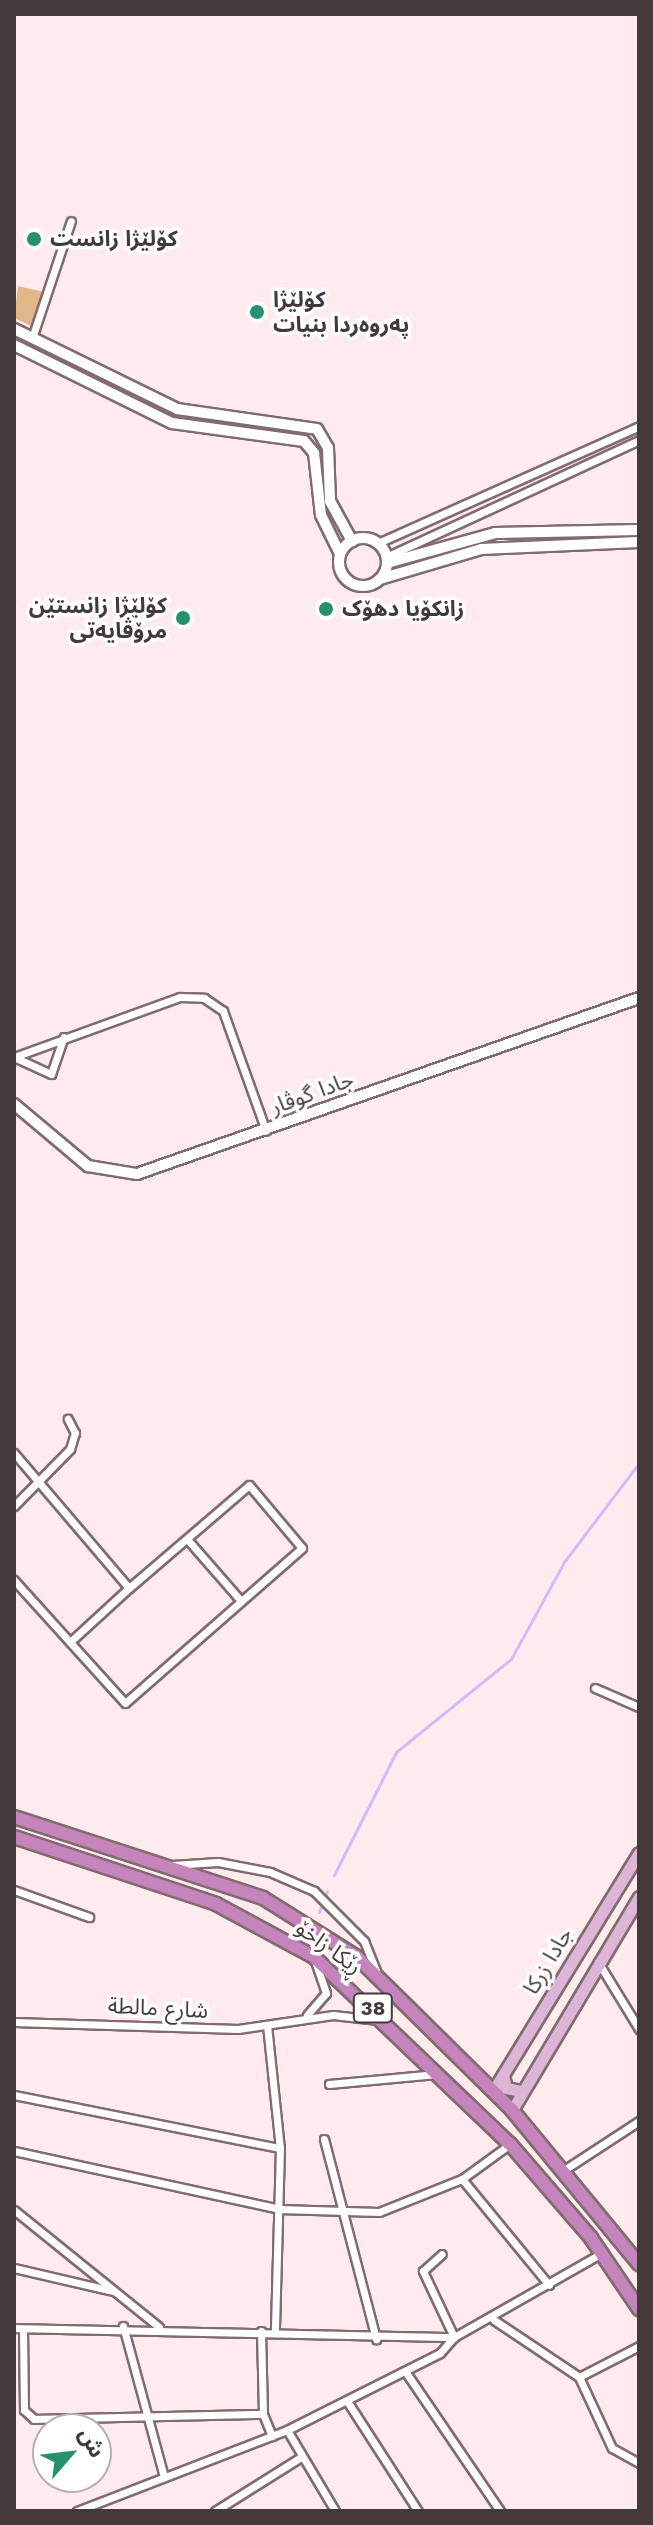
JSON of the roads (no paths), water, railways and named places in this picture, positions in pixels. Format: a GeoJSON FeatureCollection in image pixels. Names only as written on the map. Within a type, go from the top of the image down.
{"type":"FeatureCollection","features":[{"type":"Feature","properties":{"kind":"highway","name":"ڕێکا زاخۆ"},"geometry":{"type":"LineString","coordinates":[[14,1817],[224,1883],[290,1913],[376,1971],[512,2110],[638,2260]]}},
{"type":"Feature","properties":{"kind":"highway","name":"ڕێکا زاخۆ"},"geometry":{"type":"LineString","coordinates":[[14,1837],[216,1904],[314,1957],[390,2023],[510,2144],[602,2253],[639,2309]]}},
{"type":"Feature","properties":{"kind":"highway"},"geometry":{"type":"LineString","coordinates":[[216,1904],[224,1883]]}},
{"type":"Feature","properties":{"kind":"main road","name":"جادا زرکا"},"geometry":{"type":"LineString","coordinates":[[493,2091],[639,1853]]}},
{"type":"Feature","properties":{"kind":"main road","name":"جادا زرکا"},"geometry":{"type":"LineString","coordinates":[[512,2110],[597,1960],[639,1897]]}},
{"type":"Feature","properties":{"kind":"main road"},"geometry":{"type":"LineString","coordinates":[[503,2075],[509,2091],[522,2091]]}},
{"type":"Feature","properties":{"kind":"street"},"geometry":{"type":"LineString","coordinates":[[32,338],[71,221]]}},
{"type":"Feature","properties":{"kind":"street"},"geometry":{"type":"LineString","coordinates":[[14,329],[177,409],[317,429],[328,448],[330,501],[352,541]]}},
{"type":"Feature","properties":{"kind":"street"},"geometry":{"type":"LineString","coordinates":[[14,345],[172,423],[304,441],[314,453],[321,515],[340,554],[347,581],[368,586],[380,579],[481,549],[639,542]]}},
{"type":"Feature","properties":{"kind":"street"},"geometry":{"type":"LineString","coordinates":[[352,541],[378,543],[639,426]]}},
{"type":"Feature","properties":{"kind":"street"},"geometry":{"type":"LineString","coordinates":[[386,560],[639,440]]}},
{"type":"Feature","properties":{"kind":"street"},"geometry":{"type":"LineString","coordinates":[[386,560],[495,533],[639,530]]}},
{"type":"Feature","properties":{"kind":"street"},"geometry":{"type":"LineString","coordinates":[[340,554],[352,541]]}},
{"type":"Feature","properties":{"kind":"street"},"geometry":{"type":"LineString","coordinates":[[378,543],[386,560],[380,579]]}},
{"type":"Feature","properties":{"kind":"street"},"geometry":{"type":"LineString","coordinates":[[14,1057],[180,997],[204,998],[223,1011],[267,1131]]}},
{"type":"Feature","properties":{"kind":"street","name":"جادا گوڤار"},"geometry":{"type":"LineString","coordinates":[[14,1104],[79,1160],[110,1175],[137,1174],[267,1131],[639,998]]}},
{"type":"Feature","properties":{"kind":"street"},"geometry":{"type":"LineString","coordinates":[[14,1057],[51,1074],[64,1037]]}},
{"type":"Feature","properties":{"kind":"street"},"geometry":{"type":"LineString","coordinates":[[14,1506],[40,1484],[70,1449],[75,1433],[68,1419]]}},
{"type":"Feature","properties":{"kind":"street"},"geometry":{"type":"LineString","coordinates":[[14,1453],[129,1588]]}},
{"type":"Feature","properties":{"kind":"street"},"geometry":{"type":"LineString","coordinates":[[14,1580],[125,1703],[302,1548],[249,1485],[70,1642]]}},
{"type":"Feature","properties":{"kind":"street"},"geometry":{"type":"LineString","coordinates":[[187,1539],[241,1601]]}},
{"type":"Feature","properties":{"kind":"street"},"geometry":{"type":"LineString","coordinates":[[595,1688],[639,1707]]}},
{"type":"Feature","properties":{"kind":"street"},"geometry":{"type":"LineString","coordinates":[[166,1866],[218,1862],[270,1872],[314,1891],[364,1941],[376,1971]]}},
{"type":"Feature","properties":{"kind":"street"},"geometry":{"type":"LineString","coordinates":[[14,1890],[89,1917]]}},
{"type":"Feature","properties":{"kind":"street"},"geometry":{"type":"LineString","coordinates":[[300,2018],[325,2000],[314,1957]]}},
{"type":"Feature","properties":{"kind":"street"},"geometry":{"type":"LineString","coordinates":[[597,1960],[639,2029]]}},
{"type":"Feature","properties":{"kind":"street","name":"شارع مالطة"},"geometry":{"type":"LineString","coordinates":[[14,2022],[267,2025],[300,2018],[390,2023]]}},
{"type":"Feature","properties":{"kind":"street"},"geometry":{"type":"LineString","coordinates":[[267,2025],[280,2148],[275,2331]]}},
{"type":"Feature","properties":{"kind":"street"},"geometry":{"type":"LineString","coordinates":[[329,2084],[443,2074]]}},
{"type":"Feature","properties":{"kind":"street"},"geometry":{"type":"LineString","coordinates":[[14,2095],[280,2148]]}},
{"type":"Feature","properties":{"kind":"street"},"geometry":{"type":"LineString","coordinates":[[564,2170],[639,2121]]}},
{"type":"Feature","properties":{"kind":"street"},"geometry":{"type":"LineString","coordinates":[[324,2139],[376,2339]]}},
{"type":"Feature","properties":{"kind":"street"},"geometry":{"type":"LineString","coordinates":[[14,2151],[279,2209],[345,2212],[415,2203],[462,2179],[510,2144]]}},
{"type":"Feature","properties":{"kind":"street"},"geometry":{"type":"LineString","coordinates":[[462,2179],[549,2285]]}},
{"type":"Feature","properties":{"kind":"street"},"geometry":{"type":"LineString","coordinates":[[14,2210],[161,2328]]}},
{"type":"Feature","properties":{"kind":"street"},"geometry":{"type":"LineString","coordinates":[[79,2511],[287,2430],[407,2374],[454,2337],[494,2320],[602,2253]]}},
{"type":"Feature","properties":{"kind":"street"},"geometry":{"type":"LineString","coordinates":[[442,2254],[423,2271],[454,2337]]}},
{"type":"Feature","properties":{"kind":"street"},"geometry":{"type":"LineString","coordinates":[[14,2268],[115,2292]]}},
{"type":"Feature","properties":{"kind":"street"},"geometry":{"type":"LineString","coordinates":[[494,2320],[579,2377],[612,2448],[639,2463]]}},
{"type":"Feature","properties":{"kind":"street"},"geometry":{"type":"LineString","coordinates":[[263,2414],[34,2419],[24,2410],[19,2329],[123,2326],[275,2331],[376,2339],[454,2337]]}},
{"type":"Feature","properties":{"kind":"street"},"geometry":{"type":"LineString","coordinates":[[123,2326],[164,2477]]}},
{"type":"Feature","properties":{"kind":"street"},"geometry":{"type":"LineString","coordinates":[[261,2331],[263,2414],[272,2436]]}},
{"type":"Feature","properties":{"kind":"street"},"geometry":{"type":"LineString","coordinates":[[579,2377],[639,2346]]}},
{"type":"Feature","properties":{"kind":"street"},"geometry":{"type":"LineString","coordinates":[[407,2374],[500,2511]]}},
{"type":"Feature","properties":{"kind":"street"},"geometry":{"type":"LineString","coordinates":[[14,2393],[24,2393]]}},
{"type":"Feature","properties":{"kind":"street"},"geometry":{"type":"LineString","coordinates":[[347,2401],[418,2511]]}},
{"type":"Feature","properties":{"kind":"street"},"geometry":{"type":"LineString","coordinates":[[287,2430],[335,2511]]}},
{"type":"Feature","properties":{"kind":"street"},"geometry":{"type":"LineString","coordinates":[[215,2511],[301,2457]]}},
{"type":"Feature","properties":{"kind":"waterway"},"geometry":{"type":"LineString","coordinates":[[334,1875],[396,1752],[511,1659],[564,1562],[639,1463]]}},
{"type":"Feature","properties":{"kind":"waterway"},"geometry":{"type":"LineString","coordinates":[[319,1912],[322,1904]]}},
{"type":"Feature","properties":{"kind":"place","name":"کۆلێژا زانست"},"geometry":{"type":"Point","coordinates":[34,239]}},
{"type":"Feature","properties":{"kind":"place","name":"کۆلێژا پەروەردا بنیات"},"geometry":{"type":"Point","coordinates":[257,312]}},
{"type":"Feature","properties":{"kind":"place","name":"زانکۆیا دهۆک"},"geometry":{"type":"Point","coordinates":[326,609]}},
{"type":"Feature","properties":{"kind":"place","name":"كۆلێژا زانستێن مرۆڤایەتی"},"geometry":{"type":"Point","coordinates":[183,618]}}]}
